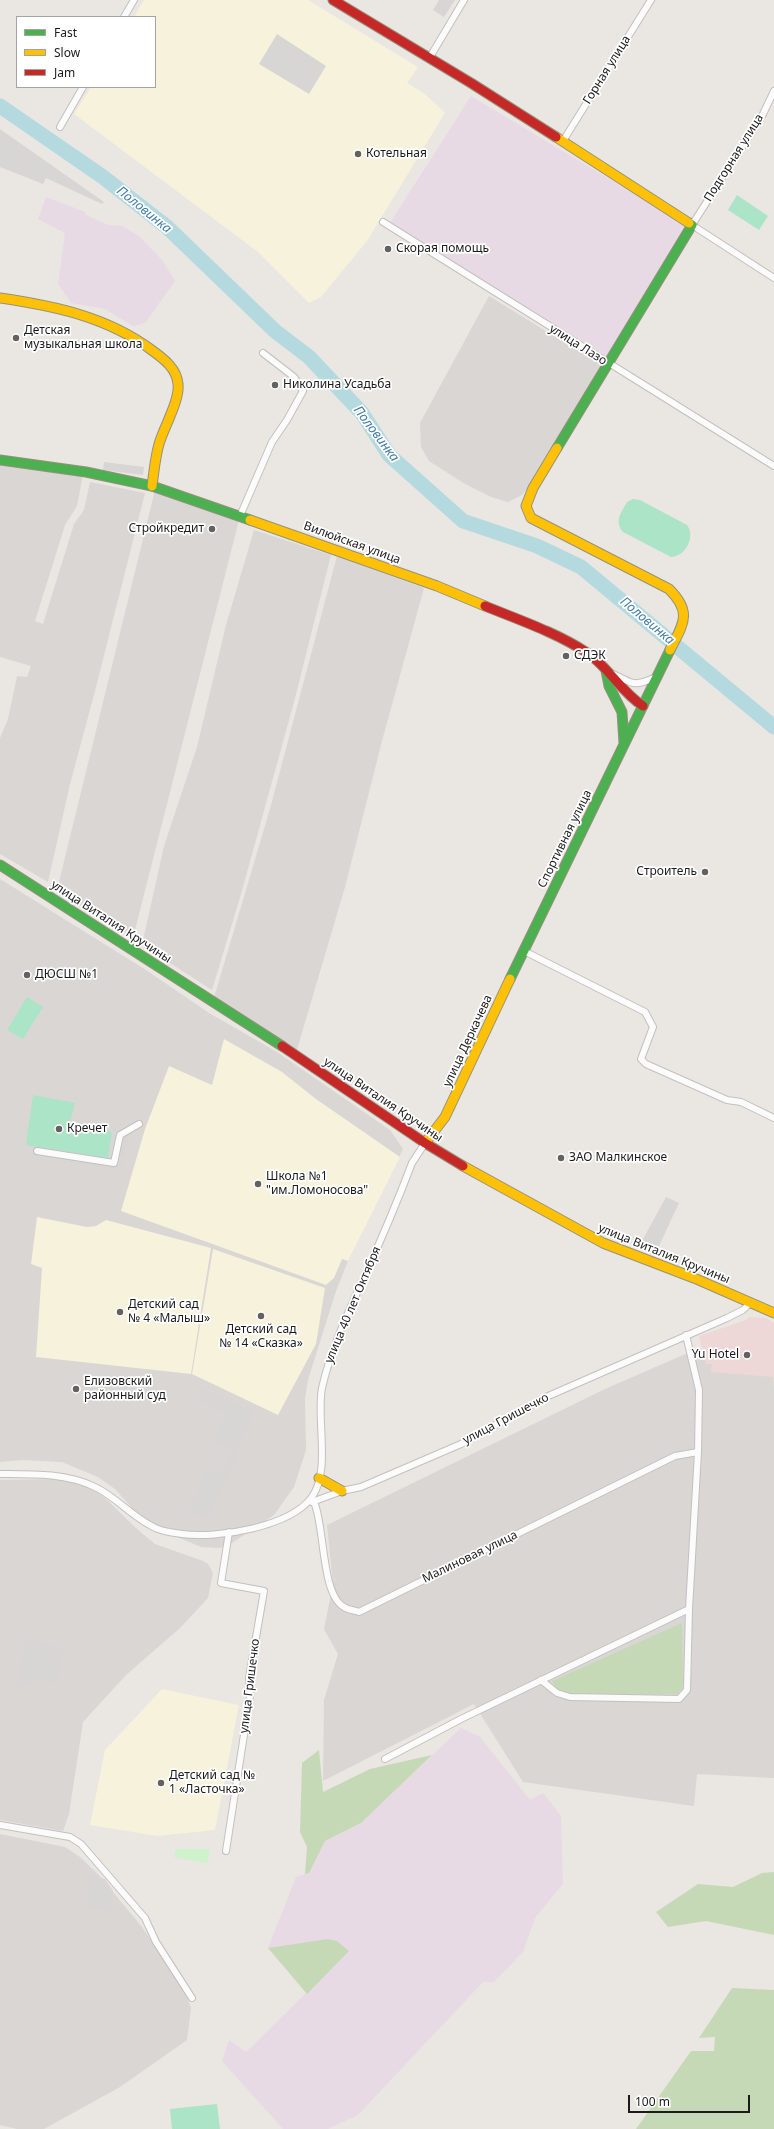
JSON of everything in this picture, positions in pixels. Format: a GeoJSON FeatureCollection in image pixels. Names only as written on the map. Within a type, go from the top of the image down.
{"type":"FeatureCollection","features":[{"type":"Feature","properties":{"kind":"street"},"geometry":{"type":"LineString","coordinates":[[125,16],[134,0]]}},
{"type":"Feature","properties":{"kind":"street"},"geometry":{"type":"LineString","coordinates":[[333,0],[430,57],[563,141],[774,278]]}},
{"type":"Feature","properties":{"kind":"street"},"geometry":{"type":"LineString","coordinates":[[430,57],[464,0]]}},
{"type":"Feature","properties":{"kind":"street","name":"Горная улица"},"geometry":{"type":"LineString","coordinates":[[563,141],[651,0]]}},
{"type":"Feature","properties":{"kind":"street"},"geometry":{"type":"LineString","coordinates":[[60,127],[82,88]]}},
{"type":"Feature","properties":{"kind":"street","name":"Подгорная улица"},"geometry":{"type":"LineString","coordinates":[[692,225],[763,114],[774,91]]}},
{"type":"Feature","properties":{"kind":"street","name":"улица Лазо"},"geometry":{"type":"LineString","coordinates":[[383,222],[608,364],[774,466]]}},
{"type":"Feature","properties":{"kind":"street"},"geometry":{"type":"LineString","coordinates":[[608,364],[692,225]]}},
{"type":"Feature","properties":{"kind":"street"},"geometry":{"type":"LineString","coordinates":[[0,298],[37,303],[97,318],[146,344],[169,364],[176,373],[179,384],[171,415],[159,446],[152,486]]}},
{"type":"Feature","properties":{"kind":"street"},"geometry":{"type":"LineString","coordinates":[[240,516],[272,442],[287,420],[303,391],[294,377],[262,353]]}},
{"type":"Feature","properties":{"kind":"street","name":"Спортивная улица"},"geometry":{"type":"LineString","coordinates":[[525,948],[684,621],[685,611],[682,602],[669,589],[555,532],[531,518],[526,506],[527,500],[533,488],[608,364]]}},
{"type":"Feature","properties":{"kind":"street","name":"Вилюйская улица"},"geometry":{"type":"LineString","coordinates":[[0,460],[86,472],[152,486],[437,586],[548,632],[586,652],[606,671],[629,697],[643,706]]}},
{"type":"Feature","properties":{"kind":"street"},"geometry":{"type":"LineString","coordinates":[[624,743],[623,714],[616,697],[606,684],[606,671],[628,683],[643,684],[658,674]]}},
{"type":"Feature","properties":{"kind":"street","name":"улица Виталия Кручины"},"geometry":{"type":"LineString","coordinates":[[0,866],[111,935],[303,1060],[425,1144],[578,1231],[603,1243],[751,1302],[774,1313]]}},
{"type":"Feature","properties":{"kind":"street"},"geometry":{"type":"LineString","coordinates":[[525,948],[645,1012],[653,1028],[641,1059],[646,1064],[727,1100],[741,1102],[774,1118]]}},
{"type":"Feature","properties":{"kind":"street","name":"улица Деркачева"},"geometry":{"type":"LineString","coordinates":[[425,1144],[445,1117],[525,948]]}},
{"type":"Feature","properties":{"kind":"street"},"geometry":{"type":"LineString","coordinates":[[37,1151],[114,1164],[120,1135],[139,1124]]}},
{"type":"Feature","properties":{"kind":"street","name":"улица 40 лет Октября"},"geometry":{"type":"LineString","coordinates":[[0,1474],[74,1478],[97,1488],[139,1518],[158,1529],[192,1535],[255,1528],[280,1520],[300,1508],[312,1497],[319,1478],[322,1390],[330,1355],[412,1163],[425,1144]]}},
{"type":"Feature","properties":{"kind":"street","name":"улица Гришечко"},"geometry":{"type":"LineString","coordinates":[[300,1508],[342,1491],[361,1487],[461,1444],[546,1397],[743,1310],[751,1302]]}},
{"type":"Feature","properties":{"kind":"street"},"geometry":{"type":"LineString","coordinates":[[541,1680],[557,1694],[570,1697],[679,1699],[687,1690],[689,1609],[698,1452],[699,1390],[686,1335]]}},
{"type":"Feature","properties":{"kind":"street","name":"Малиновая улица"},"geometry":{"type":"LineString","coordinates":[[314,1502],[320,1514],[321,1537],[331,1593],[343,1607],[359,1612],[675,1456],[698,1452]]}},
{"type":"Feature","properties":{"kind":"street"},"geometry":{"type":"LineString","coordinates":[[319,1478],[342,1491]]}},
{"type":"Feature","properties":{"kind":"street","name":"улица Гришечко"},"geometry":{"type":"LineString","coordinates":[[226,1851],[250,1696],[249,1678],[264,1590],[221,1583],[229,1532]]}},
{"type":"Feature","properties":{"kind":"street"},"geometry":{"type":"LineString","coordinates":[[385,1760],[461,1719],[689,1609]]}},
{"type":"Feature","properties":{"kind":"street"},"geometry":{"type":"LineString","coordinates":[[0,1825],[70,1837],[81,1844],[145,1918],[156,1942],[192,1998]]}},
{"type":"Feature","properties":{"kind":"shaded area"},"geometry":{"type":"Polygon","coordinates":[[[144,0],[308,0],[418,67],[407,83],[425,94],[445,113],[367,241],[321,297],[309,303],[258,252],[74,114],[90,88],[156,88],[156,16],[135,16],[144,0]]]}},
{"type":"Feature","properties":{"kind":"shaded area"},"geometry":{"type":"Polygon","coordinates":[[[439,0],[455,0],[444,17],[433,10],[439,0]]]}},
{"type":"Feature","properties":{"kind":"shaded area"},"geometry":{"type":"Polygon","coordinates":[[[277,34],[326,66],[309,94],[259,64],[277,34]]]}},
{"type":"Feature","properties":{"kind":"shaded area"},"geometry":{"type":"Polygon","coordinates":[[[471,96],[686,225],[608,357],[390,223],[471,96]]]}},
{"type":"Feature","properties":{"kind":"shaded area"},"geometry":{"type":"Polygon","coordinates":[[[0,129],[104,202],[102,204],[46,178],[43,184],[0,167],[0,129]]]}},
{"type":"Feature","properties":{"kind":"shaded area"},"geometry":{"type":"Polygon","coordinates":[[[46,197],[85,212],[86,215],[108,225],[122,226],[139,236],[163,261],[175,281],[145,323],[133,326],[105,309],[71,303],[58,284],[65,233],[38,219],[46,197]]]}},
{"type":"Feature","properties":{"kind":"shaded area"},"geometry":{"type":"Polygon","coordinates":[[[489,296],[601,365],[530,485],[522,495],[508,502],[491,497],[465,484],[429,461],[421,447],[420,423],[489,296]]]}},
{"type":"Feature","properties":{"kind":"shaded area"},"geometry":{"type":"Polygon","coordinates":[[[0,460],[83,474],[77,506],[65,525],[35,621],[43,624],[74,524],[84,510],[90,482],[145,493],[70,784],[48,882],[0,854],[0,738],[8,719],[17,676],[27,677],[31,666],[0,657],[0,460]]]}},
{"type":"Feature","properties":{"kind":"shaded area"},"geometry":{"type":"Polygon","coordinates":[[[104,462],[144,467],[143,475],[103,470],[104,462]]]}},
{"type":"Feature","properties":{"kind":"shaded area"},"geometry":{"type":"Polygon","coordinates":[[[156,486],[240,516],[133,938],[57,890],[156,486]]]}},
{"type":"Feature","properties":{"kind":"shaded area"},"geometry":{"type":"Polygon","coordinates":[[[254,530],[331,555],[294,702],[241,894],[212,990],[142,945],[164,846],[197,747],[226,625],[254,530]]]}},
{"type":"Feature","properties":{"kind":"shaded area"},"geometry":{"type":"Polygon","coordinates":[[[337,556],[424,588],[382,741],[345,887],[296,1053],[213,1001],[270,809],[337,556]]]}},
{"type":"Feature","properties":{"kind":"shaded area"},"geometry":{"type":"Polygon","coordinates":[[[0,879],[146,970],[209,1013],[277,1052],[390,1130],[403,1149],[348,1261],[336,1291],[308,1380],[305,1399],[306,1450],[294,1487],[274,1515],[229,1545],[219,1548],[201,1547],[163,1531],[140,1517],[115,1489],[98,1477],[62,1462],[22,1460],[0,1462],[0,879]]]}},
{"type":"Feature","properties":{"kind":"shaded area","name":"Школа №1 \"им.Ломоносова\""},"geometry":{"type":"Polygon","coordinates":[[[224,1039],[282,1072],[316,1099],[400,1157],[348,1261],[342,1259],[334,1278],[326,1285],[121,1211],[145,1129],[169,1066],[212,1085],[224,1039]]]}},
{"type":"Feature","properties":{"kind":"shaded area"},"geometry":{"type":"Polygon","coordinates":[[[114,1128],[131,1131],[120,1169],[69,1163],[70,1154],[109,1160],[114,1128]]]}},
{"type":"Feature","properties":{"kind":"shaded area"},"geometry":{"type":"Polygon","coordinates":[[[666,1197],[679,1203],[658,1248],[642,1241],[666,1197]]]}},
{"type":"Feature","properties":{"kind":"shaded area","name":"Детский сад № 4 «Малыш»"},"geometry":{"type":"Polygon","coordinates":[[[37,1217],[87,1227],[96,1226],[106,1220],[211,1248],[191,1374],[36,1357],[42,1268],[31,1264],[37,1217]]]}},
{"type":"Feature","properties":{"kind":"shaded area","name":"Детский сад № 14 «Сказка»"},"geometry":{"type":"Polygon","coordinates":[[[213,1249],[325,1288],[316,1344],[278,1415],[192,1374],[213,1249]]]}},
{"type":"Feature","properties":{"kind":"shaded area"},"geometry":{"type":"Polygon","coordinates":[[[749,1317],[766,1318],[774,1323],[774,1393],[773,1377],[711,1372],[712,1364],[706,1364],[699,1336],[746,1320],[749,1317]]]}},
{"type":"Feature","properties":{"kind":"shaded area"},"geometry":{"type":"Polygon","coordinates":[[[697,1349],[774,1369],[774,1778],[697,1774],[694,1806],[523,1782],[474,1704],[323,1781],[324,1700],[338,1654],[324,1629],[333,1584],[327,1525],[605,1389],[697,1349]]]}},
{"type":"Feature","properties":{"kind":"shaded area"},"geometry":{"type":"Polygon","coordinates":[[[202,1389],[254,1411],[235,1450],[214,1443],[227,1414],[198,1400],[202,1389]]]}},
{"type":"Feature","properties":{"kind":"shaded area"},"geometry":{"type":"Polygon","coordinates":[[[232,1451],[238,1453],[207,1519],[190,1510],[207,1469],[221,1474],[232,1451]]]}},
{"type":"Feature","properties":{"kind":"shaded area"},"geometry":{"type":"Polygon","coordinates":[[[56,1479],[87,1486],[105,1498],[155,1544],[203,1561],[208,1564],[213,1573],[208,1598],[180,1628],[126,1675],[83,1722],[69,1814],[63,1831],[0,1820],[0,1480],[56,1479]]]}},
{"type":"Feature","properties":{"kind":"shaded area"},"geometry":{"type":"Polygon","coordinates":[[[26,1639],[65,1648],[56,1683],[39,1680],[16,1688],[26,1639]]]}},
{"type":"Feature","properties":{"kind":"shaded area","name":"Детский сад № 1 «Ласточка»"},"geometry":{"type":"Polygon","coordinates":[[[162,1689],[239,1705],[215,1830],[157,1836],[90,1825],[105,1750],[162,1689]]]}},
{"type":"Feature","properties":{"kind":"shaded area"},"geometry":{"type":"Polygon","coordinates":[[[461,1728],[480,1737],[530,1800],[543,1793],[561,1816],[563,1884],[535,1918],[523,1952],[494,1982],[483,1982],[358,2115],[328,2129],[283,2129],[222,2061],[229,2040],[246,2052],[349,1951],[268,1948],[296,1877],[309,1873],[325,1841],[361,1823],[461,1728]]]}},
{"type":"Feature","properties":{"kind":"shaded area"},"geometry":{"type":"Polygon","coordinates":[[[0,1834],[65,1847],[80,1857],[98,1874],[142,1927],[184,1990],[191,2008],[187,2040],[120,2087],[44,2129],[17,2129],[0,2125],[0,1834]]]}},
{"type":"Feature","properties":{"kind":"shaded area"},"geometry":{"type":"Polygon","coordinates":[[[90,1875],[105,1879],[113,1891],[110,1912],[86,1908],[90,1875]]]}},
{"type":"Feature","properties":{"kind":"green space"},"geometry":{"type":"Polygon","coordinates":[[[737,195],[768,216],[759,230],[728,210],[737,195]]]}},
{"type":"Feature","properties":{"kind":"green space"},"geometry":{"type":"Polygon","coordinates":[[[633,499],[640,500],[687,525],[690,540],[688,546],[681,554],[671,557],[623,532],[620,528],[619,517],[627,502],[633,499]]]}},
{"type":"Feature","properties":{"kind":"green space"},"geometry":{"type":"Polygon","coordinates":[[[27,997],[43,1007],[23,1039],[7,1030],[27,997]]]}},
{"type":"Feature","properties":{"kind":"green space","name":"Кречет"},"geometry":{"type":"Polygon","coordinates":[[[33,1095],[75,1103],[69,1126],[112,1132],[108,1158],[26,1145],[33,1095]]]}},
{"type":"Feature","properties":{"kind":"green space"},"geometry":{"type":"Polygon","coordinates":[[[682,1623],[683,1687],[677,1694],[573,1694],[557,1690],[552,1681],[682,1623]]]}},
{"type":"Feature","properties":{"kind":"green space"},"geometry":{"type":"Polygon","coordinates":[[[319,1750],[323,1792],[370,1769],[432,1755],[361,1823],[325,1841],[309,1873],[305,1874],[307,1847],[300,1832],[302,1763],[319,1750]]]}},
{"type":"Feature","properties":{"kind":"green space"},"geometry":{"type":"Polygon","coordinates":[[[176,1849],[210,1849],[207,1863],[174,1857],[176,1849]]]}},
{"type":"Feature","properties":{"kind":"green space"},"geometry":{"type":"Polygon","coordinates":[[[774,1872],[774,1935],[706,1921],[668,1927],[656,1912],[698,1884],[733,1887],[762,1873],[774,1872]]]}},
{"type":"Feature","properties":{"kind":"green space"},"geometry":{"type":"Polygon","coordinates":[[[328,1939],[337,1941],[349,1951],[307,1994],[268,1948],[328,1939]]]}},
{"type":"Feature","properties":{"kind":"green space"},"geometry":{"type":"Polygon","coordinates":[[[732,1988],[774,1990],[774,2129],[636,2129],[691,2051],[714,2051],[715,2037],[699,2038],[732,1988]]]}},
{"type":"Feature","properties":{"kind":"green space"},"geometry":{"type":"Polygon","coordinates":[[[217,2104],[220,2129],[172,2129],[170,2109],[217,2104]]]}},
{"type":"Feature","properties":{"kind":"waterway","name":"Половинка"},"geometry":{"type":"LineString","coordinates":[[0,106],[103,177],[167,227],[275,331],[309,357],[362,413],[389,455],[463,521],[537,546],[581,567],[774,727]]}},
{"type":"Feature","properties":{"kind":"traffic: fast"},"geometry":{"type":"LineString","coordinates":[[557,448],[692,225],[689,223]]}},
{"type":"Feature","properties":{"kind":"traffic: fast"},"geometry":{"type":"LineString","coordinates":[[0,460],[86,472],[152,486],[250,520]]}},
{"type":"Feature","properties":{"kind":"traffic: fast"},"geometry":{"type":"LineString","coordinates":[[510,979],[670,650]]}},
{"type":"Feature","properties":{"kind":"traffic: fast"},"geometry":{"type":"LineString","coordinates":[[606,671],[609,686],[622,712],[624,743]]}},
{"type":"Feature","properties":{"kind":"traffic: fast"},"geometry":{"type":"LineString","coordinates":[[0,865],[282,1046]]}},
{"type":"Feature","properties":{"kind":"traffic: slow"},"geometry":{"type":"LineString","coordinates":[[556,137],[689,223]]}},
{"type":"Feature","properties":{"kind":"traffic: slow"},"geometry":{"type":"LineString","coordinates":[[0,298],[61,309],[99,321],[136,339],[157,354],[173,369],[178,384],[177,398],[159,444],[152,486]]}},
{"type":"Feature","properties":{"kind":"traffic: slow"},"geometry":{"type":"LineString","coordinates":[[557,448],[533,488],[526,506],[531,518],[669,589],[681,605],[683,612],[682,626],[670,650]]}},
{"type":"Feature","properties":{"kind":"traffic: slow"},"geometry":{"type":"LineString","coordinates":[[250,520],[437,586],[485,606]]}},
{"type":"Feature","properties":{"kind":"traffic: slow"},"geometry":{"type":"LineString","coordinates":[[425,1143],[445,1117],[510,979]]}},
{"type":"Feature","properties":{"kind":"traffic: slow"},"geometry":{"type":"LineString","coordinates":[[463,1166],[603,1243],[694,1278],[774,1313]]}},
{"type":"Feature","properties":{"kind":"traffic: slow"},"geometry":{"type":"LineString","coordinates":[[319,1478],[342,1491]]}},
{"type":"Feature","properties":{"kind":"traffic: jam"},"geometry":{"type":"LineString","coordinates":[[333,0],[471,83],[556,137]]}},
{"type":"Feature","properties":{"kind":"traffic: jam"},"geometry":{"type":"LineString","coordinates":[[485,606],[549,632],[586,652],[601,664],[627,693],[643,706]]}},
{"type":"Feature","properties":{"kind":"traffic: jam"},"geometry":{"type":"LineString","coordinates":[[282,1046],[425,1143],[463,1166]]}},
{"type":"Feature","properties":{"kind":"place","name":"Котельная"},"geometry":{"type":"Point","coordinates":[358,154]}},
{"type":"Feature","properties":{"kind":"place","name":"Скорая помощь"},"geometry":{"type":"Point","coordinates":[388,249]}},
{"type":"Feature","properties":{"kind":"place","name":"Детская музыкальная школа"},"geometry":{"type":"Point","coordinates":[16,338]}},
{"type":"Feature","properties":{"kind":"place","name":"Николина Усадьба"},"geometry":{"type":"Point","coordinates":[275,385]}},
{"type":"Feature","properties":{"kind":"place","name":"Стройкредит"},"geometry":{"type":"Point","coordinates":[212,529]}},
{"type":"Feature","properties":{"kind":"place","name":"СДЭК"},"geometry":{"type":"Point","coordinates":[566,656]}},
{"type":"Feature","properties":{"kind":"place","name":"Строитель"},"geometry":{"type":"Point","coordinates":[705,872]}},
{"type":"Feature","properties":{"kind":"place","name":"ДЮСШ №1"},"geometry":{"type":"Point","coordinates":[27,975]}},
{"type":"Feature","properties":{"kind":"place","name":"Кречет"},"geometry":{"type":"Point","coordinates":[59,1129]}},
{"type":"Feature","properties":{"kind":"place","name":"ЗАО Малкинское"},"geometry":{"type":"Point","coordinates":[561,1158]}},
{"type":"Feature","properties":{"kind":"place","name":"Школа №1 \"им.Ломоносова\""},"geometry":{"type":"Point","coordinates":[258,1184]}},
{"type":"Feature","properties":{"kind":"place","name":"Детский сад № 4 «Малыш»"},"geometry":{"type":"Point","coordinates":[120,1312]}},
{"type":"Feature","properties":{"kind":"place","name":"Детский сад № 14 «Сказка»"},"geometry":{"type":"Point","coordinates":[261,1316]}},
{"type":"Feature","properties":{"kind":"place","name":"Yu Hotel"},"geometry":{"type":"Point","coordinates":[747,1355]}},
{"type":"Feature","properties":{"kind":"place","name":"Елизовский районный суд"},"geometry":{"type":"Point","coordinates":[76,1389]}},
{"type":"Feature","properties":{"kind":"place","name":"Детский сад № 1 «Ласточка»"},"geometry":{"type":"Point","coordinates":[161,1783]}}]}
